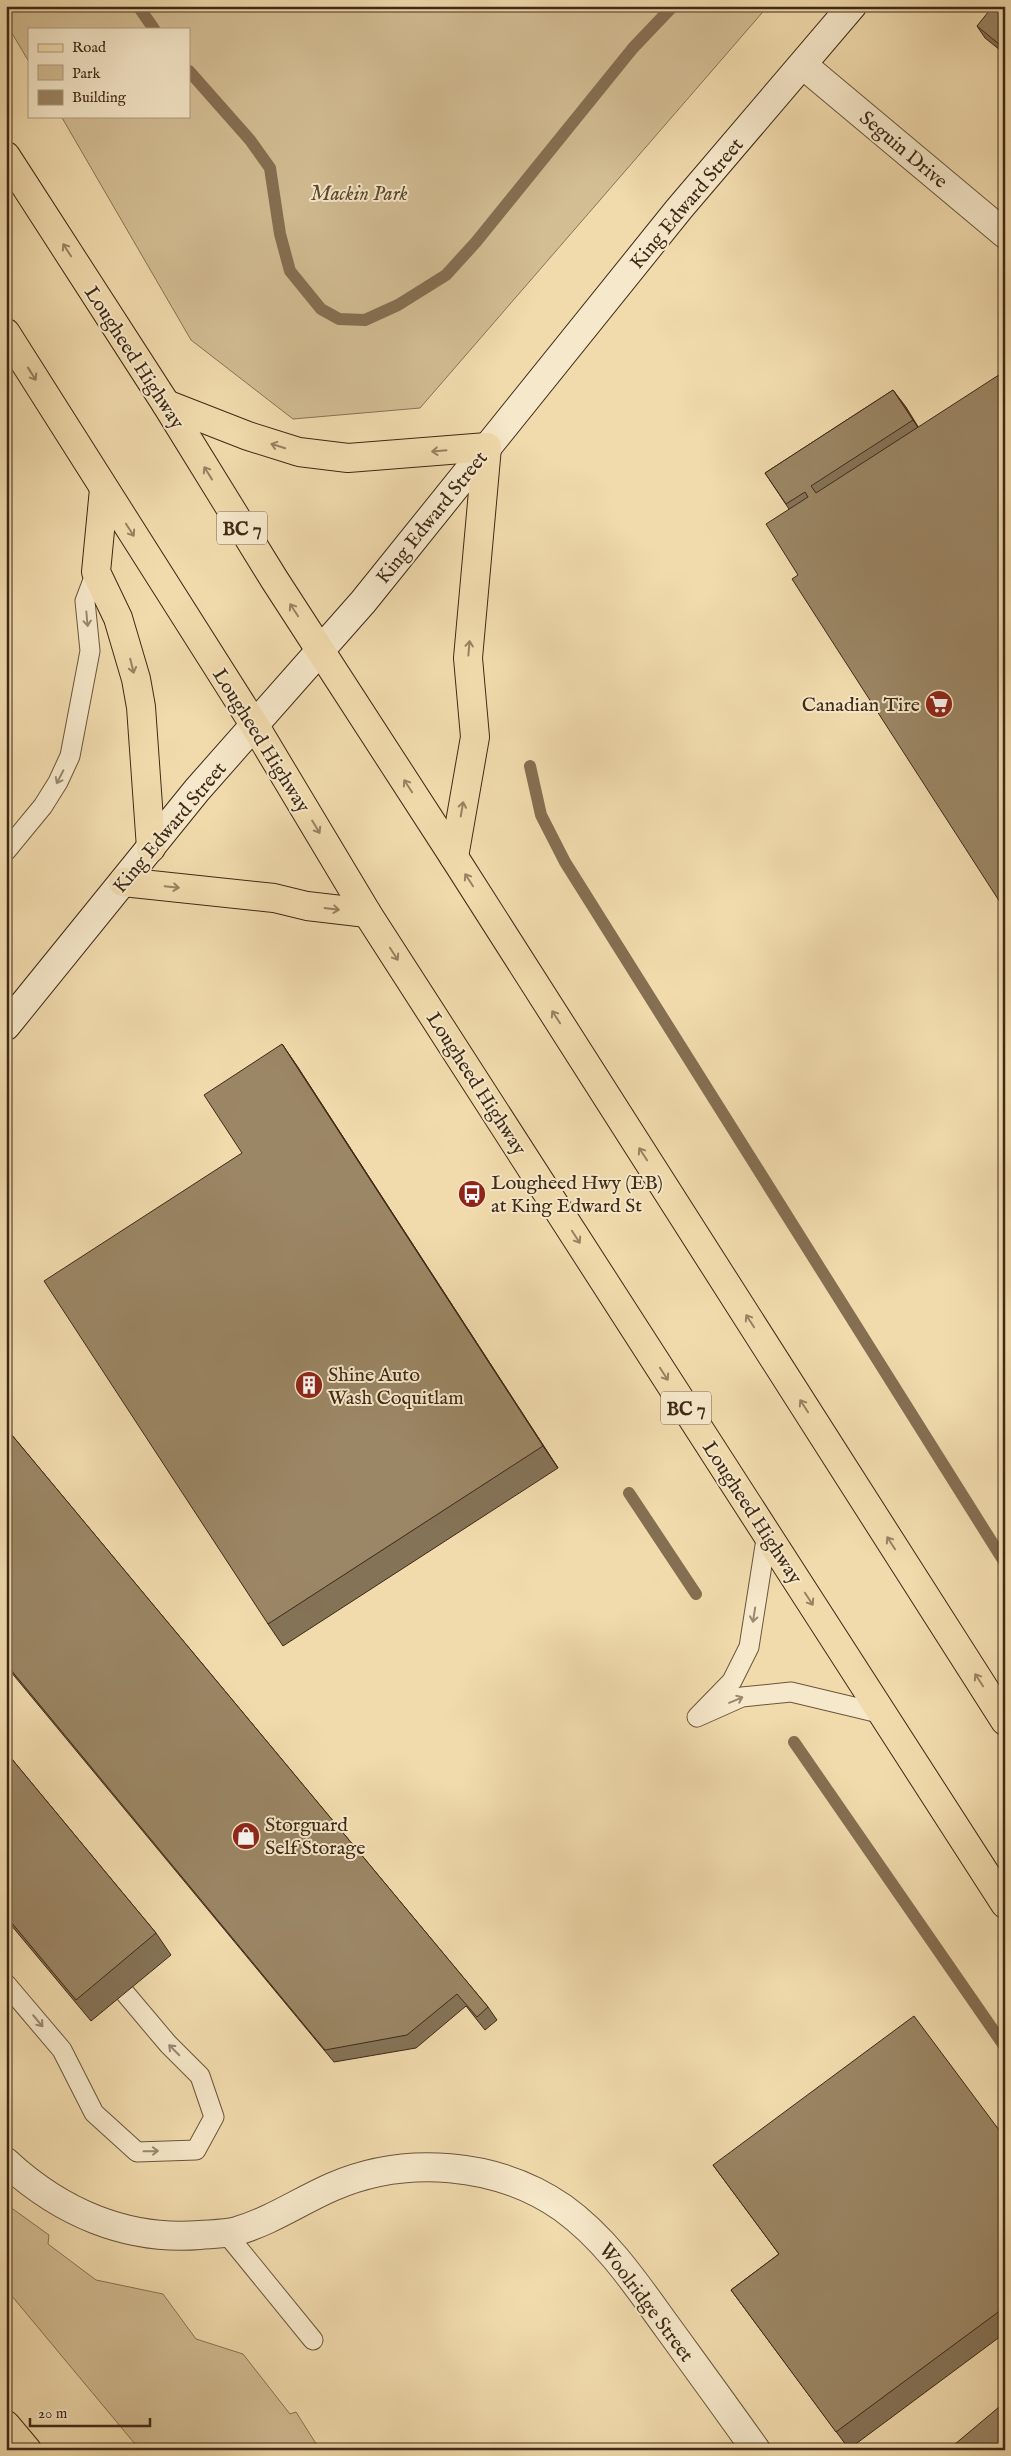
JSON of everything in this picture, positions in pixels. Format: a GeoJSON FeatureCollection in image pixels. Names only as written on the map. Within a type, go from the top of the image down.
{"type":"FeatureCollection","features":[{"type":"Feature","properties":{"kind":"main road","name":"King Edward Street"},"geometry":{"type":"LineString","coordinates":[[6,1026],[197,790],[321,651],[680,209],[852,6]]}},
{"type":"Feature","properties":{"kind":"main road","name":"Seguin Drive"},"geometry":{"type":"LineString","coordinates":[[803,65],[1005,234]]}},
{"type":"Feature","properties":{"kind":"main road","name":"Lougheed Highway"},"geometry":{"type":"LineString","coordinates":[[6,156],[166,404],[274,579],[454,857],[1005,1721]]}},
{"type":"Feature","properties":{"kind":"main road","name":"Lougheed Highway"},"geometry":{"type":"LineString","coordinates":[[6,333],[255,726],[367,913],[1005,1904]]}},
{"type":"Feature","properties":{"kind":"main road"},"geometry":{"type":"LineString","coordinates":[[166,404],[248,436],[299,452],[348,458],[487,447],[468,658],[475,737],[454,857]]}},
{"type":"Feature","properties":{"kind":"main road"},"geometry":{"type":"LineString","coordinates":[[104,489],[96,572],[118,618],[136,679],[140,707],[151,848]]}},
{"type":"Feature","properties":{"kind":"main road"},"geometry":{"type":"LineString","coordinates":[[123,882],[274,898],[307,906],[367,913]]}},
{"type":"Feature","properties":{"kind":"main road","name":"Woolridge Street"},"geometry":{"type":"LineString","coordinates":[[6,2162],[27,2181],[57,2202],[103,2224],[130,2231],[181,2236],[225,2232],[262,2222],[330,2188],[355,2178],[381,2171],[429,2167],[458,2169],[514,2183],[561,2207],[606,2246],[756,2450]]}},
{"type":"Feature","properties":{"kind":"main road"},"geometry":{"type":"LineString","coordinates":[[6,2425],[27,2450]]}},
{"type":"Feature","properties":{"kind":"lane"},"geometry":{"type":"LineString","coordinates":[[6,851],[43,806],[58,782],[70,756],[90,651],[86,601],[96,572]]}},
{"type":"Feature","properties":{"kind":"lane"},"geometry":{"type":"LineString","coordinates":[[767,1533],[749,1647],[732,1682],[697,1718],[742,1697],[791,1692],[883,1714]]}},
{"type":"Feature","properties":{"kind":"lane"},"geometry":{"type":"LineString","coordinates":[[6,1984],[62,2050],[94,2113],[137,2152],[196,2150],[214,2116],[200,2076],[168,2044],[125,1993]]}},
{"type":"Feature","properties":{"kind":"lane"},"geometry":{"type":"LineString","coordinates":[[225,2232],[313,2340]]}},
{"type":"Feature","properties":{"kind":"green space","name":"Mackin Park"},"geometry":{"type":"Polygon","coordinates":[[[6,6],[768,6],[420,408],[293,419],[191,340],[62,118],[190,118],[190,28],[28,28],[28,60],[6,23],[6,6]]]}},
{"type":"Feature","properties":{"kind":"green space"},"geometry":{"type":"Polygon","coordinates":[[[6,2204],[49,2235],[48,2244],[96,2280],[163,2294],[196,2339],[243,2354],[290,2414],[296,2412],[320,2450],[140,2450],[6,2289],[6,2204]]]}},
{"type":"Feature","properties":{"kind":"building"},"geometry":{"type":"Polygon","coordinates":[[[993,6],[1005,6],[1005,49],[977,26],[993,6]]]}},
{"type":"Feature","properties":{"kind":"building","name":"Canadian Tire"},"geometry":{"type":"Polygon","coordinates":[[[1005,371],[1005,910],[792,579],[798,575],[766,524],[808,497],[805,492],[786,504],[765,473],[893,390],[913,420],[811,486],[816,493],[1005,371]]]}},
{"type":"Feature","properties":{"kind":"building","name":"Shine Auto Wash Coquitlam"},"geometry":{"type":"Polygon","coordinates":[[[282,1044],[543,1446],[268,1624],[44,1281],[242,1153],[204,1095],[282,1044]]]}},
{"type":"Feature","properties":{"kind":"building","name":"Storguard Self Storage"},"geometry":{"type":"Polygon","coordinates":[[[6,1428],[488,2007],[477,2017],[457,1994],[407,2035],[325,2050],[6,1664],[6,1428]]]}},
{"type":"Feature","properties":{"kind":"building"},"geometry":{"type":"Polygon","coordinates":[[[6,1752],[156,1933],[76,2000],[6,1916],[6,1752]]]}},
{"type":"Feature","properties":{"kind":"building"},"geometry":{"type":"Polygon","coordinates":[[[914,2016],[1005,2138],[1005,2307],[836,2432],[731,2290],[779,2254],[713,2165],[914,2016]]]}},
{"type":"Feature","properties":{"kind":"building"},"geometry":{"type":"Polygon","coordinates":[[[1005,2402],[1005,2450],[948,2450],[1005,2402]]]}},
{"type":"Feature","properties":{"kind":"waterway"},"geometry":{"type":"LineString","coordinates":[[138,6],[153,28]]}},
{"type":"Feature","properties":{"kind":"waterway"},"geometry":{"type":"LineString","coordinates":[[190,72],[250,140],[270,168],[280,234],[290,271],[321,309],[339,319],[365,320],[398,305],[446,275],[476,242],[633,48],[673,6]]}},
{"type":"Feature","properties":{"kind":"waterway"},"geometry":{"type":"LineString","coordinates":[[530,766],[541,815],[565,862],[1005,1563]]}},
{"type":"Feature","properties":{"kind":"waterway"},"geometry":{"type":"LineString","coordinates":[[629,1493],[696,1594]]}},
{"type":"Feature","properties":{"kind":"waterway"},"geometry":{"type":"LineString","coordinates":[[794,1742],[1005,2047]]}},
{"type":"Feature","properties":{"kind":"place","name":"Canadian Tire"},"geometry":{"type":"Point","coordinates":[939,704]}},
{"type":"Feature","properties":{"kind":"place","name":"Lougheed Hwy (EB) at King Edward St"},"geometry":{"type":"Point","coordinates":[472,1194]}},
{"type":"Feature","properties":{"kind":"place","name":"Shine Auto Wash Coquitlam"},"geometry":{"type":"Point","coordinates":[309,1385]}},
{"type":"Feature","properties":{"kind":"place","name":"Storguard Self Storage"},"geometry":{"type":"Point","coordinates":[246,1836]}}]}
